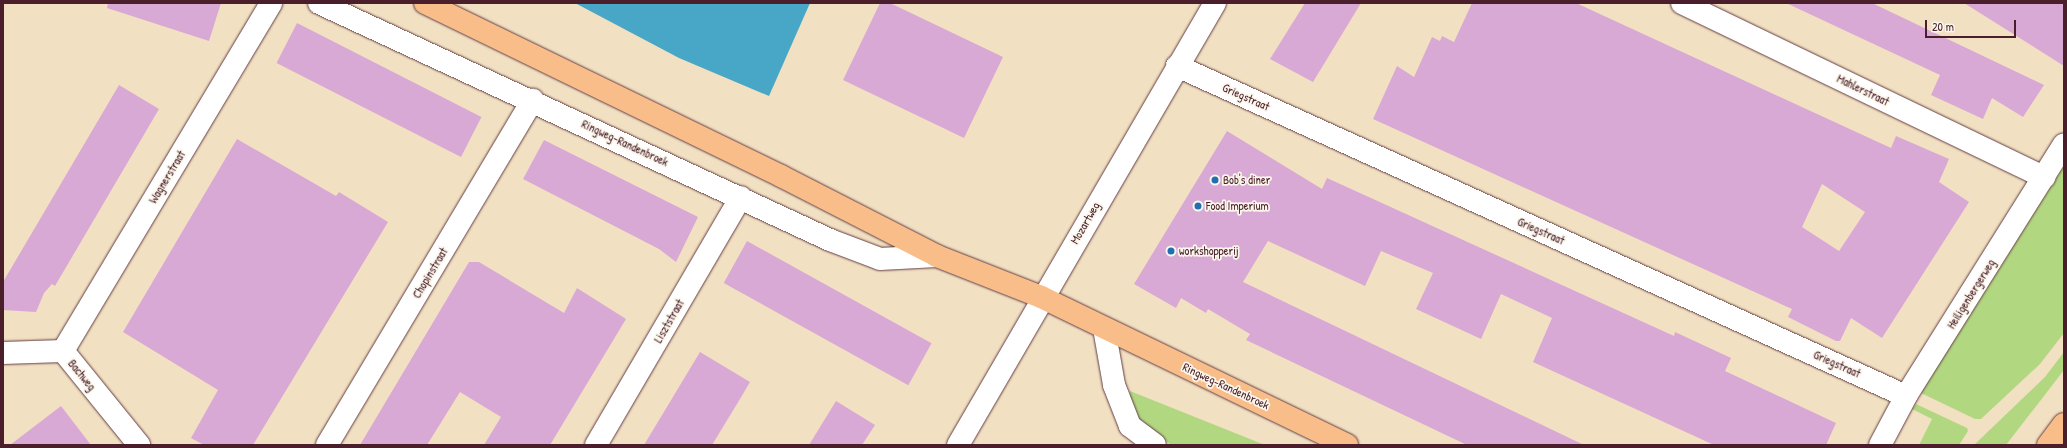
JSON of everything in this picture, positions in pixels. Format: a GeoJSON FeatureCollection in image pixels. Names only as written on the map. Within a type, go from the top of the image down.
{"type":"FeatureCollection","features":[{"type":"Feature","properties":{"kind":"main road","name":"Ringweg-Randenbroek"},"geometry":{"type":"LineString","coordinates":[[425,3],[781,176],[937,256],[1041,297],[1347,445]]}},
{"type":"Feature","properties":{"kind":"main road"},"geometry":{"type":"LineString","coordinates":[[2048,445],[2064,424]]}},
{"type":"Feature","properties":{"kind":"street","name":"Wagnerstraat"},"geometry":{"type":"LineString","coordinates":[[63,351],[271,3]]}},
{"type":"Feature","properties":{"kind":"street","name":"Ringweg-Randenbroek"},"geometry":{"type":"LineString","coordinates":[[319,3],[533,100],[742,197],[830,240],[880,259],[937,256]]}},
{"type":"Feature","properties":{"kind":"street","name":"Mozartweg"},"geometry":{"type":"LineString","coordinates":[[958,445],[1041,297],[1215,3]]}},
{"type":"Feature","properties":{"kind":"street","name":"Mahlerstraat"},"geometry":{"type":"LineString","coordinates":[[1682,3],[2044,177]]}},
{"type":"Feature","properties":{"kind":"street","name":"Griegstraat"},"geometry":{"type":"LineString","coordinates":[[1177,66],[1906,396]]}},
{"type":"Feature","properties":{"kind":"street","name":"Chopinstraat"},"geometry":{"type":"LineString","coordinates":[[327,445],[533,100]]}},
{"type":"Feature","properties":{"kind":"street","name":"Heiligenbergerweg"},"geometry":{"type":"LineString","coordinates":[[1880,445],[1906,396],[2064,144]]}},
{"type":"Feature","properties":{"kind":"street","name":"Lisztstraat"},"geometry":{"type":"LineString","coordinates":[[596,445],[742,197]]}},
{"type":"Feature","properties":{"kind":"street"},"geometry":{"type":"LineString","coordinates":[[1104,328],[1114,385],[1130,426],[1155,445]]}},
{"type":"Feature","properties":{"kind":"street","name":"Bachweg"},"geometry":{"type":"LineString","coordinates":[[3,353],[63,351],[139,445]]}},
{"type":"Feature","properties":{"kind":"green space"},"geometry":{"type":"Polygon","coordinates":[[[2064,166],[2064,333],[2040,364],[1981,419],[1975,419],[1921,393],[2064,166]]]}},
{"type":"Feature","properties":{"kind":"green space"},"geometry":{"type":"Polygon","coordinates":[[[2064,352],[2064,370],[2006,445],[1974,445],[2045,377],[2064,352]]]}},
{"type":"Feature","properties":{"kind":"green space"},"geometry":{"type":"Polygon","coordinates":[[[1130,391],[1265,445],[1171,445],[1130,412],[1130,391]]]}},
{"type":"Feature","properties":{"kind":"green space"},"geometry":{"type":"Polygon","coordinates":[[[1916,404],[1967,428],[1968,431],[1959,445],[1919,445],[1932,419],[1912,409],[1916,404]]]}},
{"type":"Feature","properties":{"kind":"water"},"geometry":{"type":"Polygon","coordinates":[[[575,3],[810,3],[769,96],[679,58],[575,3]]]}},
{"type":"Feature","properties":{"kind":"building"},"geometry":{"type":"Polygon","coordinates":[[[108,3],[221,3],[209,41],[107,8],[108,3]]]}},
{"type":"Feature","properties":{"kind":"building"},"geometry":{"type":"Polygon","coordinates":[[[880,3],[890,3],[1003,57],[964,138],[843,80],[880,3]]]}},
{"type":"Feature","properties":{"kind":"building"},"geometry":{"type":"Polygon","coordinates":[[[1305,3],[1361,3],[1313,82],[1270,59],[1305,3]]]}},
{"type":"Feature","properties":{"kind":"building"},"geometry":{"type":"Polygon","coordinates":[[[1472,3],[1576,3],[1891,148],[1896,136],[1949,159],[1939,182],[1969,202],[1882,338],[1851,318],[1840,341],[1836,341],[1788,317],[1792,309],[1373,119],[1397,66],[1414,77],[1432,37],[1440,41],[1442,36],[1454,42],[1472,3]],[[1822,184],[1802,227],[1839,251],[1865,212],[1822,184]]]}},
{"type":"Feature","properties":{"kind":"building"},"geometry":{"type":"Polygon","coordinates":[[[1786,3],[1872,3],[2044,85],[2023,117],[1992,98],[1983,119],[1931,95],[1940,75],[1786,3]]]}},
{"type":"Feature","properties":{"kind":"building"},"geometry":{"type":"Polygon","coordinates":[[[1964,3],[2064,3],[2064,66],[1964,3]]]}},
{"type":"Feature","properties":{"kind":"building"},"geometry":{"type":"Polygon","coordinates":[[[297,23],[481,117],[461,157],[277,63],[297,23]]]}},
{"type":"Feature","properties":{"kind":"building"},"geometry":{"type":"Polygon","coordinates":[[[119,85],[159,109],[55,286],[52,284],[44,293],[36,312],[3,310],[3,282],[119,85]]]}},
{"type":"Feature","properties":{"kind":"building"},"geometry":{"type":"Polygon","coordinates":[[[1227,131],[1322,189],[1327,178],[1674,336],[1675,332],[1731,358],[1725,371],[1836,423],[1826,445],[1714,445],[1533,362],[1552,318],[1501,294],[1481,339],[1416,309],[1433,273],[1381,251],[1365,286],[1268,241],[1243,282],[1584,445],[1467,445],[1246,340],[1250,334],[1208,309],[1206,313],[1181,298],[1176,308],[1134,284],[1227,131]]]}},
{"type":"Feature","properties":{"kind":"building"},"geometry":{"type":"Polygon","coordinates":[[[237,139],[336,196],[339,192],[388,222],[253,445],[204,445],[191,438],[218,390],[123,332],[237,139]]]}},
{"type":"Feature","properties":{"kind":"building"},"geometry":{"type":"Polygon","coordinates":[[[544,140],[698,217],[676,262],[659,249],[523,179],[544,140]]]}},
{"type":"Feature","properties":{"kind":"building"},"geometry":{"type":"Polygon","coordinates":[[[747,241],[932,343],[908,385],[724,283],[747,241]]]}},
{"type":"Feature","properties":{"kind":"building"},"geometry":{"type":"Polygon","coordinates":[[[469,262],[479,262],[564,313],[577,288],[626,319],[550,445],[484,445],[501,417],[460,392],[427,445],[360,445],[469,262]]]}},
{"type":"Feature","properties":{"kind":"building"},"geometry":{"type":"Polygon","coordinates":[[[700,352],[750,382],[740,399],[712,445],[644,445],[700,352]]]}},
{"type":"Feature","properties":{"kind":"building"},"geometry":{"type":"Polygon","coordinates":[[[836,401],[875,425],[862,445],[809,445],[836,401]]]}},
{"type":"Feature","properties":{"kind":"building"},"geometry":{"type":"Polygon","coordinates":[[[61,406],[91,445],[10,445],[61,406]]]}},
{"type":"Feature","properties":{"kind":"place","name":"Bob's diner"},"geometry":{"type":"Point","coordinates":[1215,180]}},
{"type":"Feature","properties":{"kind":"place","name":"Food Imperium"},"geometry":{"type":"Point","coordinates":[1198,206]}},
{"type":"Feature","properties":{"kind":"place","name":"workshopperij"},"geometry":{"type":"Point","coordinates":[1171,251]}}]}
